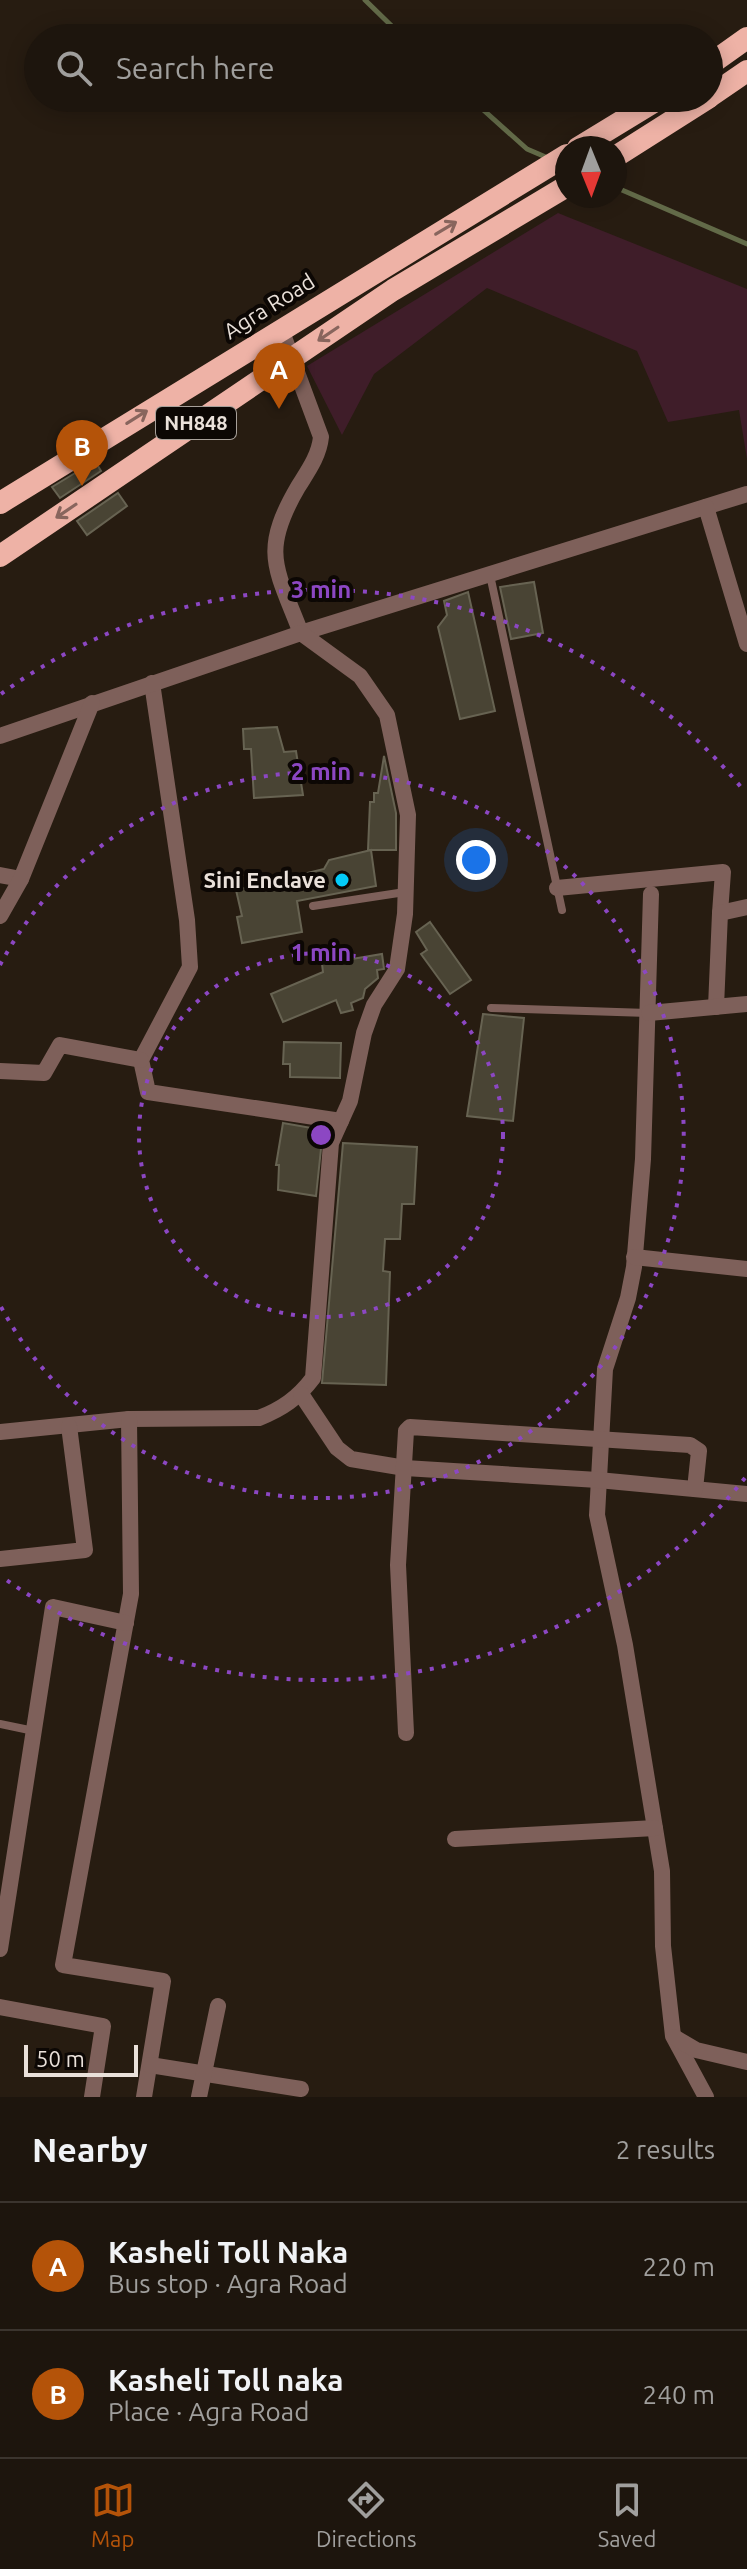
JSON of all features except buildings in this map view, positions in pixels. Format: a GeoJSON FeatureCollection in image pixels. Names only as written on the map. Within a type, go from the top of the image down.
{"type":"FeatureCollection","features":[{"type":"Feature","properties":{"kind":"highway"},"geometry":{"type":"LineString","coordinates":[[723,55],[747,38]]}},
{"type":"Feature","properties":{"kind":"highway"},"geometry":{"type":"LineString","coordinates":[[723,88],[747,71]]}},
{"type":"Feature","properties":{"kind":"highway"},"geometry":{"type":"LineString","coordinates":[[598,136],[637,112]]}},
{"type":"Feature","properties":{"kind":"highway"},"geometry":{"type":"LineString","coordinates":[[627,150],[688,112]]}},
{"type":"Feature","properties":{"kind":"highway","name":"Agra Road"},"geometry":{"type":"LineString","coordinates":[[0,503],[555,162]]}},
{"type":"Feature","properties":{"kind":"highway","name":"NH848"},"geometry":{"type":"LineString","coordinates":[[0,556],[393,290],[555,193]]}},
{"type":"Feature","properties":{"kind":"street"},"geometry":{"type":"LineString","coordinates":[[0,1432],[129,1419],[259,1418],[278,1411],[301,1394],[313,1378],[324,1199],[331,1143],[350,1101],[364,1033],[374,1005],[397,969],[405,892],[408,815],[387,715],[360,676],[301,633],[278,573],[274,537],[279,519],[320,451],[321,437],[294,357],[281,329]]}},
{"type":"Feature","properties":{"kind":"street"},"geometry":{"type":"LineString","coordinates":[[0,736],[301,633],[747,494]]}},
{"type":"Feature","properties":{"kind":"street"},"geometry":{"type":"LineString","coordinates":[[706,507],[744,625],[747,644]]}},
{"type":"Feature","properties":{"kind":"street"},"geometry":{"type":"LineString","coordinates":[[152,683],[187,920],[190,967],[141,1060],[148,1092],[341,1121]]}},
{"type":"Feature","properties":{"kind":"street"},"geometry":{"type":"LineString","coordinates":[[0,916],[21,879],[92,703]]}},
{"type":"Feature","properties":{"kind":"street"},"geometry":{"type":"LineString","coordinates":[[557,888],[723,872],[716,1007]]}},
{"type":"Feature","properties":{"kind":"street"},"geometry":{"type":"LineString","coordinates":[[0,875],[21,879]]}},
{"type":"Feature","properties":{"kind":"street"},"geometry":{"type":"LineString","coordinates":[[651,894],[649,1013],[634,1257],[628,1298],[605,1369],[597,1515],[625,1645],[662,1871],[663,1946],[673,2036],[706,2097]]}},
{"type":"Feature","properties":{"kind":"street"},"geometry":{"type":"LineString","coordinates":[[720,913],[747,907]]}},
{"type":"Feature","properties":{"kind":"street"},"geometry":{"type":"LineString","coordinates":[[649,1013],[747,1004]]}},
{"type":"Feature","properties":{"kind":"street"},"geometry":{"type":"LineString","coordinates":[[0,1071],[44,1073],[60,1045],[141,1060]]}},
{"type":"Feature","properties":{"kind":"street"},"geometry":{"type":"LineString","coordinates":[[634,1257],[747,1269]]}},
{"type":"Feature","properties":{"kind":"street"},"geometry":{"type":"LineString","coordinates":[[301,1394],[337,1448],[351,1459],[405,1468],[598,1480],[747,1494]]}},
{"type":"Feature","properties":{"kind":"street"},"geometry":{"type":"LineString","coordinates":[[129,1419],[131,1594],[63,1965],[163,1981],[144,2097]]}},
{"type":"Feature","properties":{"kind":"street"},"geometry":{"type":"LineString","coordinates":[[0,1559],[85,1550],[69,1426]]}},
{"type":"Feature","properties":{"kind":"street"},"geometry":{"type":"LineString","coordinates":[[406,1733],[398,1565],[406,1431],[410,1427],[690,1445],[699,1451],[695,1489]]}},
{"type":"Feature","properties":{"kind":"street"},"geometry":{"type":"LineString","coordinates":[[0,1949],[53,1607],[126,1623]]}},
{"type":"Feature","properties":{"kind":"street"},"geometry":{"type":"LineString","coordinates":[[455,1839],[655,1828]]}},
{"type":"Feature","properties":{"kind":"street"},"geometry":{"type":"LineString","coordinates":[[199,2097],[218,2006]]}},
{"type":"Feature","properties":{"kind":"street"},"geometry":{"type":"LineString","coordinates":[[0,2007],[103,2026],[92,2097]]}},
{"type":"Feature","properties":{"kind":"street"},"geometry":{"type":"LineString","coordinates":[[673,2036],[696,2050],[747,2062]]}},
{"type":"Feature","properties":{"kind":"street"},"geometry":{"type":"LineString","coordinates":[[150,2065],[301,2089]]}},
{"type":"Feature","properties":{"kind":"lane"},"geometry":{"type":"LineString","coordinates":[[490,574],[562,910]]}},
{"type":"Feature","properties":{"kind":"lane"},"geometry":{"type":"LineString","coordinates":[[313,906],[405,892]]}},
{"type":"Feature","properties":{"kind":"lane"},"geometry":{"type":"LineString","coordinates":[[491,1008],[649,1013]]}},
{"type":"Feature","properties":{"kind":"lane"},"geometry":{"type":"LineString","coordinates":[[0,1724],[34,1731]]}},
{"type":"Feature","properties":{"kind":"shaded area"},"geometry":{"type":"Polygon","coordinates":[[[558,213],[747,289],[747,459],[739,410],[668,422],[637,351],[487,288],[374,374],[342,435],[307,366],[558,213]]]}},
{"type":"Feature","properties":{"kind":"waterway"},"geometry":{"type":"LineString","coordinates":[[365,0],[390,24]]}},
{"type":"Feature","properties":{"kind":"waterway"},"geometry":{"type":"LineString","coordinates":[[486,112],[527,149],[548,158]]}},
{"type":"Feature","properties":{"kind":"waterway"},"geometry":{"type":"LineString","coordinates":[[627,192],[747,244]]}},
{"type":"Feature","properties":{"kind":"place","name":"Kasheli Toll Naka"},"geometry":{"type":"Point","coordinates":[279,409]}},
{"type":"Feature","properties":{"kind":"place","name":"Kasheli Toll naka"},"geometry":{"type":"Point","coordinates":[82,486]}},
{"type":"Feature","properties":{"kind":"place","name":"Sini Enclave"},"geometry":{"type":"Point","coordinates":[342,880]}}]}
